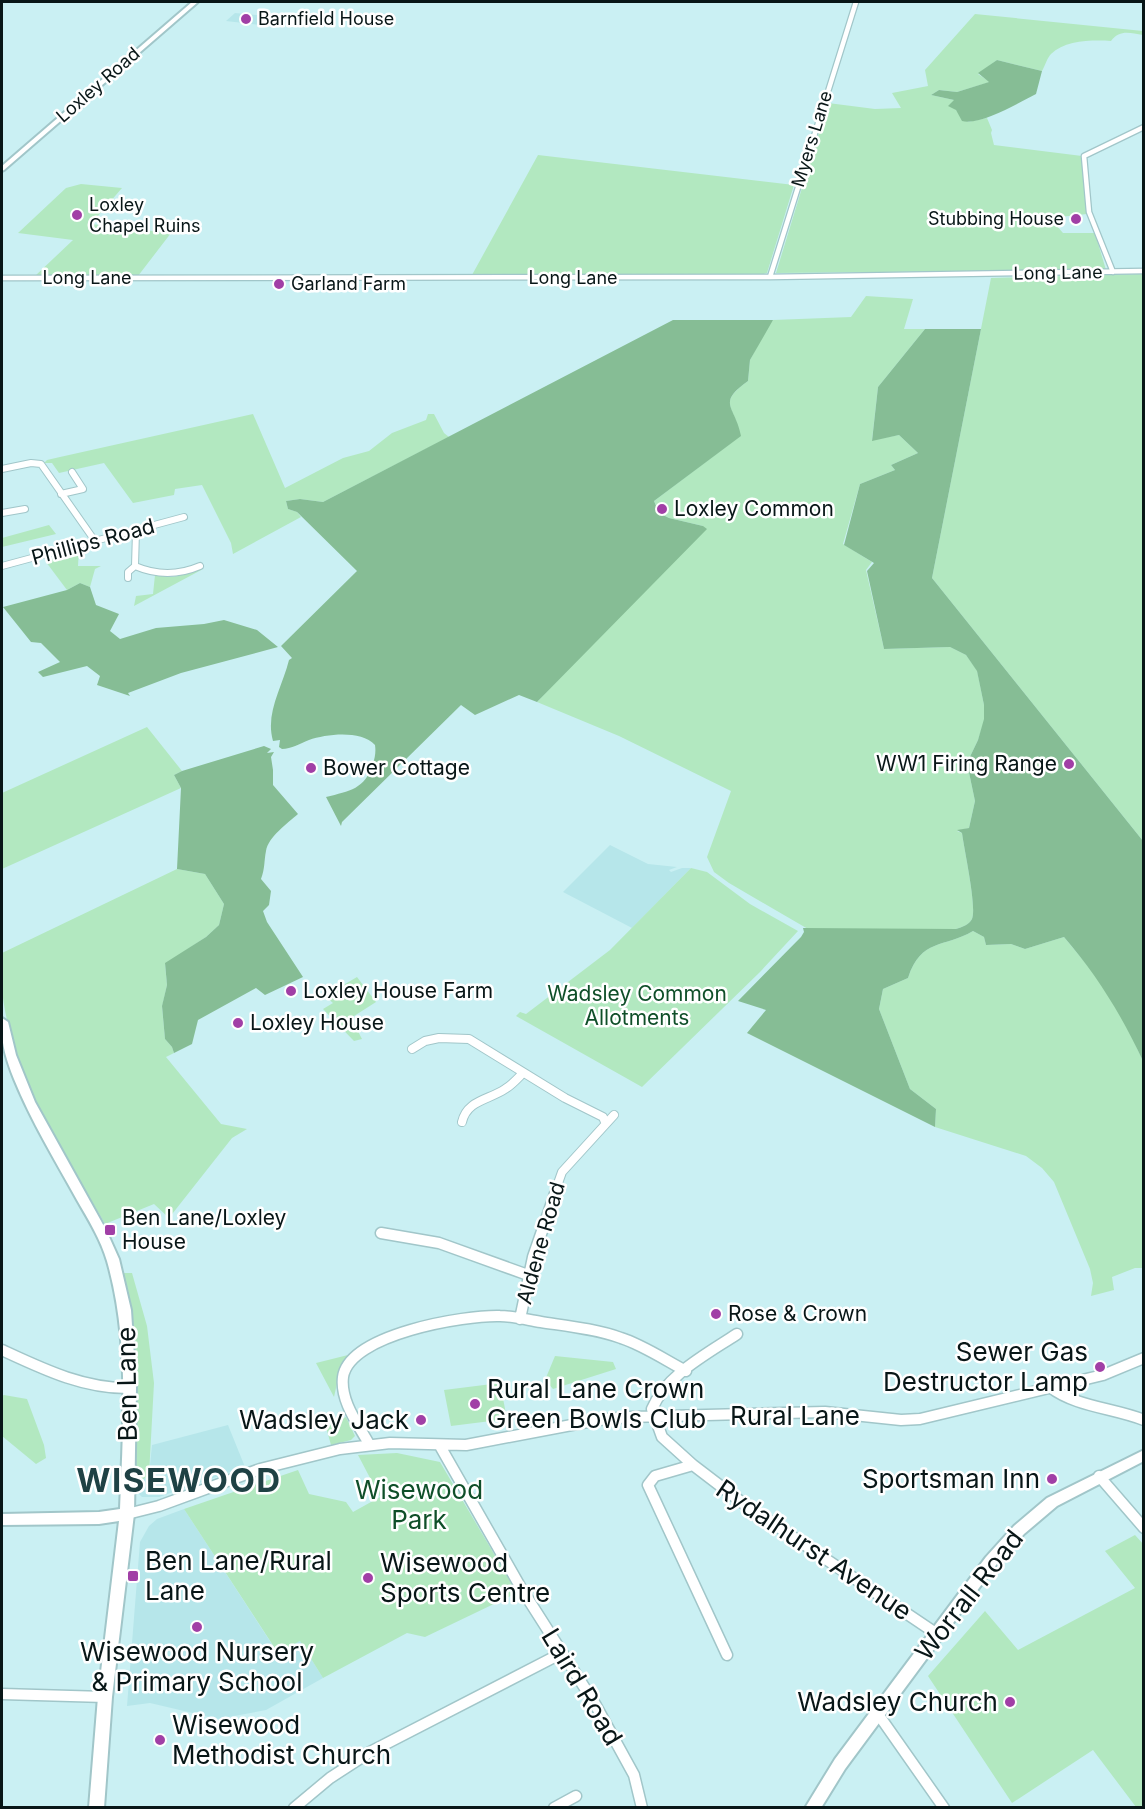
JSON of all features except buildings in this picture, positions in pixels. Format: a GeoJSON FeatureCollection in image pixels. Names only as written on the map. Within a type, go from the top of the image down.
{"type":"FeatureCollection","features":[{"type":"Feature","properties":{"kind":"street","name":"Loxley Road"},"geometry":{"type":"LineString","coordinates":[[2,169],[195,2]]}},
{"type":"Feature","properties":{"kind":"street","name":"Myers Lane"},"geometry":{"type":"LineString","coordinates":[[770,278],[856,2]]}},
{"type":"Feature","properties":{"kind":"street"},"geometry":{"type":"LineString","coordinates":[[1113,272],[1089,212],[1084,156],[1143,127]]}},
{"type":"Feature","properties":{"kind":"street","name":"Long Lane"},"geometry":{"type":"LineString","coordinates":[[2,278],[770,278],[1143,272]]}},
{"type":"Feature","properties":{"kind":"street"},"geometry":{"type":"LineString","coordinates":[[2,469],[40,464],[96,541]]}},
{"type":"Feature","properties":{"kind":"street"},"geometry":{"type":"LineString","coordinates":[[61,494],[87,489],[72,472]]}},
{"type":"Feature","properties":{"kind":"street"},"geometry":{"type":"LineString","coordinates":[[2,513],[25,508]]}},
{"type":"Feature","properties":{"kind":"street","name":"Phillips Road"},"geometry":{"type":"LineString","coordinates":[[2,566],[184,517]]}},
{"type":"Feature","properties":{"kind":"street"},"geometry":{"type":"LineString","coordinates":[[128,578],[128,572],[135,566],[136,531]]}},
{"type":"Feature","properties":{"kind":"street"},"geometry":{"type":"LineString","coordinates":[[135,566],[150,573],[190,570],[200,566]]}},
{"type":"Feature","properties":{"kind":"street","name":"Ben Lane"},"geometry":{"type":"LineString","coordinates":[[2,1022],[6,1056],[100,1230],[113,1259],[125,1310],[130,1388],[127,1514],[105,1697],[96,1808]]}},
{"type":"Feature","properties":{"kind":"street"},"geometry":{"type":"LineString","coordinates":[[412,1049],[433,1039],[461,1037],[478,1044],[524,1073],[603,1117],[605,1122]]}},
{"type":"Feature","properties":{"kind":"street"},"geometry":{"type":"LineString","coordinates":[[462,1122],[470,1106],[505,1089],[524,1073]]}},
{"type":"Feature","properties":{"kind":"street","name":"Aldene Road"},"geometry":{"type":"LineString","coordinates":[[520,1318],[528,1275],[562,1172],[605,1122],[614,1115]]}},
{"type":"Feature","properties":{"kind":"street"},"geometry":{"type":"LineString","coordinates":[[381,1233],[439,1243],[528,1275]]}},
{"type":"Feature","properties":{"kind":"street"},"geometry":{"type":"LineString","coordinates":[[369,1444],[344,1398],[343,1386],[346,1370],[362,1349],[385,1338],[442,1322],[485,1316],[520,1318],[580,1328],[622,1338],[687,1371]]}},
{"type":"Feature","properties":{"kind":"street"},"geometry":{"type":"LineString","coordinates":[[653,1416],[652,1410],[658,1394],[664,1387],[737,1334]]}},
{"type":"Feature","properties":{"kind":"street"},"geometry":{"type":"LineString","coordinates":[[2,1350],[75,1379],[106,1388],[130,1388]]}},
{"type":"Feature","properties":{"kind":"street","name":"Rural Lane"},"geometry":{"type":"LineString","coordinates":[[127,1514],[159,1506],[260,1469],[310,1455],[369,1444],[466,1445],[613,1418],[653,1416],[825,1412],[901,1420],[920,1419],[1103,1375],[1143,1358]]}},
{"type":"Feature","properties":{"kind":"street"},"geometry":{"type":"LineString","coordinates":[[1050,1387],[1063,1397],[1124,1412],[1143,1420]]}},
{"type":"Feature","properties":{"kind":"street","name":"Rydalhurst Avenue"},"geometry":{"type":"LineString","coordinates":[[653,1416],[662,1437],[693,1465],[744,1504],[937,1634]]}},
{"type":"Feature","properties":{"kind":"street","name":"Laird Road"},"geometry":{"type":"LineString","coordinates":[[440,1446],[561,1653],[595,1704],[630,1767],[639,1790],[642,1808]]}},
{"type":"Feature","properties":{"kind":"street","name":"Worrall Road"},"geometry":{"type":"LineString","coordinates":[[812,1808],[840,1764],[991,1561],[1019,1530],[1052,1502],[1143,1455]]}},
{"type":"Feature","properties":{"kind":"street"},"geometry":{"type":"LineString","coordinates":[[693,1465],[656,1476],[648,1485],[728,1655]]}},
{"type":"Feature","properties":{"kind":"street"},"geometry":{"type":"LineString","coordinates":[[1099,1476],[1143,1528]]}},
{"type":"Feature","properties":{"kind":"street"},"geometry":{"type":"LineString","coordinates":[[2,1520],[99,1518],[127,1514]]}},
{"type":"Feature","properties":{"kind":"street"},"geometry":{"type":"LineString","coordinates":[[294,1808],[330,1778],[370,1752],[561,1653]]}},
{"type":"Feature","properties":{"kind":"street"},"geometry":{"type":"LineString","coordinates":[[2,1694],[105,1697]]}},
{"type":"Feature","properties":{"kind":"street"},"geometry":{"type":"LineString","coordinates":[[878,1714],[944,1808]]}},
{"type":"Feature","properties":{"kind":"street"},"geometry":{"type":"LineString","coordinates":[[558,1807],[576,1796]]}},
{"type":"Feature","properties":{"kind":"shaded area"},"geometry":{"type":"Polygon","coordinates":[[[235,13],[279,17],[269,26],[226,21],[235,13]]]}},
{"type":"Feature","properties":{"kind":"shaded area"},"geometry":{"type":"Polygon","coordinates":[[[610,845],[648,864],[677,867],[669,870],[671,872],[691,868],[632,928],[563,892],[610,845]]]}},
{"type":"Feature","properties":{"kind":"shaded area"},"geometry":{"type":"Polygon","coordinates":[[[228,1425],[245,1467],[159,1497],[142,1497],[132,1487],[149,1475],[152,1445],[228,1425]]]}},
{"type":"Feature","properties":{"kind":"shaded area","name":"Wisewood Nursery & Primary School"},"geometry":{"type":"Polygon","coordinates":[[[184,1509],[277,1652],[300,1641],[323,1678],[266,1710],[218,1719],[150,1703],[127,1706],[140,1542],[149,1526],[157,1519],[184,1509]]]}},
{"type":"Feature","properties":{"kind":"green space"},"geometry":{"type":"Polygon","coordinates":[[[975,14],[1143,31],[1143,35],[1126,33],[1114,37],[1111,41],[1071,43],[1051,54],[1042,71],[997,60],[978,74],[990,82],[957,92],[939,90],[931,95],[954,100],[956,110],[968,122],[987,118],[992,130],[994,145],[1082,156],[1087,214],[1050,218],[1063,233],[1095,233],[1106,270],[776,273],[828,103],[875,109],[901,108],[892,93],[928,86],[925,70],[975,14]]]}},
{"type":"Feature","properties":{"kind":"green space"},"geometry":{"type":"Polygon","coordinates":[[[997,60],[1042,71],[1036,94],[999,113],[970,122],[962,121],[956,110],[948,106],[954,100],[931,95],[939,90],[957,92],[989,82],[978,73],[997,60]]]}},
{"type":"Feature","properties":{"kind":"green space"},"geometry":{"type":"Polygon","coordinates":[[[538,155],[794,185],[767,273],[760,275],[472,275],[538,155]]]}},
{"type":"Feature","properties":{"kind":"green space"},"geometry":{"type":"Polygon","coordinates":[[[81,184],[122,188],[91,224],[171,233],[138,276],[35,276],[73,240],[18,233],[66,188],[81,184]]]}},
{"type":"Feature","properties":{"kind":"green space"},"geometry":{"type":"Polygon","coordinates":[[[1143,274],[1143,841],[932,578],[991,278],[1143,274]]]}},
{"type":"Feature","properties":{"kind":"green space"},"geometry":{"type":"Polygon","coordinates":[[[866,296],[913,299],[904,329],[925,329],[878,387],[872,440],[899,435],[918,453],[891,465],[895,470],[860,484],[843,544],[872,562],[866,570],[884,649],[950,647],[966,655],[977,670],[984,705],[985,719],[967,763],[975,801],[969,828],[957,831],[962,833],[972,891],[973,913],[969,923],[956,929],[808,929],[714,872],[707,857],[731,791],[619,736],[537,702],[703,526],[669,518],[659,513],[654,501],[740,436],[730,400],[748,381],[750,360],[770,322],[773,320],[851,317],[866,296]]]}},
{"type":"Feature","properties":{"kind":"green space"},"geometry":{"type":"Polygon","coordinates":[[[673,320],[773,320],[750,360],[748,381],[730,400],[741,436],[654,501],[659,513],[707,529],[537,702],[519,695],[475,715],[461,705],[342,822],[341,826],[326,797],[356,788],[366,779],[374,761],[375,745],[369,740],[353,735],[334,735],[282,749],[279,747],[280,740],[273,741],[271,720],[275,700],[289,660],[292,658],[281,646],[357,571],[297,512],[288,509],[286,501],[300,499],[323,502],[673,320]]]}},
{"type":"Feature","properties":{"kind":"green space"},"geometry":{"type":"Polygon","coordinates":[[[925,329],[981,329],[932,578],[1143,841],[1143,1061],[1108,996],[1064,937],[1025,949],[1011,944],[986,945],[984,937],[973,931],[927,950],[913,965],[908,978],[883,989],[879,1009],[910,1089],[936,1109],[935,1127],[747,1033],[766,1010],[738,1001],[801,937],[804,932],[803,928],[956,929],[972,919],[970,877],[962,833],[957,830],[969,828],[975,801],[967,763],[978,740],[984,719],[984,705],[977,671],[966,655],[950,647],[884,649],[867,571],[874,563],[844,545],[860,484],[895,470],[891,465],[918,453],[899,435],[872,441],[878,387],[925,329]]]}},
{"type":"Feature","properties":{"kind":"green space"},"geometry":{"type":"Polygon","coordinates":[[[253,414],[285,488],[343,458],[369,451],[392,433],[426,420],[428,414],[434,414],[444,433],[449,437],[323,502],[300,499],[286,501],[288,509],[297,512],[301,517],[233,554],[231,543],[202,485],[175,489],[174,495],[133,503],[104,463],[59,473],[52,463],[44,463],[47,460],[253,414]]]}},
{"type":"Feature","properties":{"kind":"green space"},"geometry":{"type":"Polygon","coordinates":[[[49,525],[56,534],[2,547],[2,538],[49,525]]]}},
{"type":"Feature","properties":{"kind":"green space"},"geometry":{"type":"Polygon","coordinates":[[[79,549],[78,566],[101,566],[95,569],[90,587],[80,583],[67,590],[46,562],[52,560],[54,555],[79,549]]]}},
{"type":"Feature","properties":{"kind":"green space"},"geometry":{"type":"Polygon","coordinates":[[[203,569],[134,606],[136,596],[153,594],[155,575],[169,573],[170,577],[178,576],[178,572],[203,569]]]}},
{"type":"Feature","properties":{"kind":"green space"},"geometry":{"type":"Polygon","coordinates":[[[80,583],[90,587],[96,605],[119,614],[110,631],[120,639],[156,628],[224,620],[257,630],[278,647],[181,673],[128,693],[130,696],[97,685],[100,676],[87,666],[43,677],[38,672],[60,662],[41,643],[31,642],[3,607],[67,590],[80,583]]]}},
{"type":"Feature","properties":{"kind":"green space"},"geometry":{"type":"Polygon","coordinates":[[[147,727],[182,771],[174,775],[181,788],[2,869],[2,793],[147,727]]]}},
{"type":"Feature","properties":{"kind":"green space"},"geometry":{"type":"Polygon","coordinates":[[[264,746],[271,749],[267,753],[274,752],[271,757],[273,785],[298,814],[279,831],[268,846],[261,879],[271,891],[269,905],[263,911],[267,922],[303,977],[265,995],[256,988],[198,1020],[192,1044],[174,1053],[165,1039],[162,1006],[167,985],[165,963],[206,937],[219,925],[224,904],[205,874],[177,869],[181,788],[174,775],[264,746]]]}},
{"type":"Feature","properties":{"kind":"green space","name":"Wadsley Common Allotments"},"geometry":{"type":"Polygon","coordinates":[[[691,868],[707,872],[750,904],[798,931],[760,972],[642,1087],[516,1016],[520,1012],[526,1014],[610,950],[691,868]]]}},
{"type":"Feature","properties":{"kind":"green space"},"geometry":{"type":"Polygon","coordinates":[[[177,869],[205,874],[224,904],[219,925],[206,937],[165,964],[167,985],[162,1007],[165,1039],[174,1053],[166,1057],[221,1124],[247,1129],[232,1138],[169,1218],[154,1204],[105,1224],[57,1141],[16,1052],[7,1022],[2,990],[2,953],[177,869]]]}},
{"type":"Feature","properties":{"kind":"green space"},"geometry":{"type":"Polygon","coordinates":[[[973,931],[984,937],[986,945],[1011,944],[1025,949],[1064,937],[1097,977],[1126,1024],[1143,1061],[1143,1268],[1135,1268],[1112,1277],[1114,1290],[1091,1296],[1093,1283],[1090,1269],[1054,1182],[1042,1168],[1026,1156],[935,1127],[936,1109],[910,1089],[879,1009],[883,989],[908,978],[913,965],[927,950],[973,931]]]}},
{"type":"Feature","properties":{"kind":"green space"},"geometry":{"type":"Polygon","coordinates":[[[357,977],[376,1002],[351,1018],[362,1039],[354,1041],[323,1009],[333,1003],[326,997],[330,993],[357,977]]]}},
{"type":"Feature","properties":{"kind":"green space"},"geometry":{"type":"Polygon","coordinates":[[[122,1273],[132,1273],[147,1326],[154,1383],[149,1475],[132,1487],[136,1469],[132,1315],[128,1290],[122,1273]]]}},
{"type":"Feature","properties":{"kind":"green space"},"geometry":{"type":"Polygon","coordinates":[[[352,1354],[340,1370],[334,1397],[316,1363],[352,1354]]]}},
{"type":"Feature","properties":{"kind":"green space"},"geometry":{"type":"Polygon","coordinates":[[[555,1356],[613,1362],[616,1369],[553,1389],[545,1380],[555,1356]]]}},
{"type":"Feature","properties":{"kind":"green space","name":"Rural Lane Crown Green Bowls Club"},"geometry":{"type":"Polygon","coordinates":[[[500,1383],[507,1419],[451,1426],[444,1390],[500,1383]]]}},
{"type":"Feature","properties":{"kind":"green space"},"geometry":{"type":"Polygon","coordinates":[[[2,1396],[27,1399],[44,1445],[46,1458],[36,1464],[2,1436],[2,1396]]]}},
{"type":"Feature","properties":{"kind":"green space"},"geometry":{"type":"Polygon","coordinates":[[[346,1417],[355,1436],[351,1440],[331,1445],[326,1427],[346,1417]]]}},
{"type":"Feature","properties":{"kind":"green space","name":"Wisewood Sports Centre"},"geometry":{"type":"Polygon","coordinates":[[[397,1453],[440,1462],[517,1593],[425,1637],[407,1633],[323,1678],[300,1641],[278,1653],[184,1509],[298,1470],[309,1494],[346,1502],[353,1512],[380,1497],[358,1455],[397,1453]]]}},
{"type":"Feature","properties":{"kind":"green space"},"geometry":{"type":"Polygon","coordinates":[[[1135,1535],[1144,1545],[1143,1807],[1136,1807],[1093,1750],[1012,1803],[928,1676],[985,1611],[1018,1650],[1135,1588],[1105,1551],[1135,1535]]]}},
{"type":"Feature","properties":{"kind":"place","name":"Barnfield House"},"geometry":{"type":"Point","coordinates":[246,19]}},
{"type":"Feature","properties":{"kind":"place","name":"Loxley Chapel Ruins"},"geometry":{"type":"Point","coordinates":[77,215]}},
{"type":"Feature","properties":{"kind":"place","name":"Stubbing House"},"geometry":{"type":"Point","coordinates":[1076,219]}},
{"type":"Feature","properties":{"kind":"place","name":"Garland Farm"},"geometry":{"type":"Point","coordinates":[279,284]}},
{"type":"Feature","properties":{"kind":"place","name":"Loxley Common"},"geometry":{"type":"Point","coordinates":[662,509]}},
{"type":"Feature","properties":{"kind":"place","name":"WW1 Firing Range"},"geometry":{"type":"Point","coordinates":[1069,764]}},
{"type":"Feature","properties":{"kind":"place","name":"Bower Cottage"},"geometry":{"type":"Point","coordinates":[311,768]}},
{"type":"Feature","properties":{"kind":"place","name":"Loxley House Farm"},"geometry":{"type":"Point","coordinates":[291,991]}},
{"type":"Feature","properties":{"kind":"place","name":"Loxley House"},"geometry":{"type":"Point","coordinates":[238,1023]}},
{"type":"Feature","properties":{"kind":"place","name":"Ben Lane/Loxley House"},"geometry":{"type":"Point","coordinates":[110,1230]}},
{"type":"Feature","properties":{"kind":"place","name":"Rose & Crown"},"geometry":{"type":"Point","coordinates":[716,1314]}},
{"type":"Feature","properties":{"kind":"place","name":"Sewer Gas Destructor Lamp"},"geometry":{"type":"Point","coordinates":[1100,1367]}},
{"type":"Feature","properties":{"kind":"place","name":"Rural Lane Crown Green Bowls Club"},"geometry":{"type":"Point","coordinates":[475,1404]}},
{"type":"Feature","properties":{"kind":"place","name":"Wadsley Jack"},"geometry":{"type":"Point","coordinates":[421,1420]}},
{"type":"Feature","properties":{"kind":"place","name":"Sportsman Inn"},"geometry":{"type":"Point","coordinates":[1052,1479]}},
{"type":"Feature","properties":{"kind":"place","name":"Ben Lane/Rural Lane"},"geometry":{"type":"Point","coordinates":[133,1576]}},
{"type":"Feature","properties":{"kind":"place","name":"Wisewood Sports Centre"},"geometry":{"type":"Point","coordinates":[368,1578]}},
{"type":"Feature","properties":{"kind":"place","name":"Wisewood Nursery & Primary School"},"geometry":{"type":"Point","coordinates":[197,1627]}},
{"type":"Feature","properties":{"kind":"place","name":"Wadsley Church"},"geometry":{"type":"Point","coordinates":[1010,1702]}},
{"type":"Feature","properties":{"kind":"place","name":"Wisewood Methodist Church"},"geometry":{"type":"Point","coordinates":[160,1740]}},
{"type":"Feature","properties":{"kind":"district","name":"WISEWOOD"},"geometry":{"type":"Point","coordinates":[179,1480]}},
{"type":"Feature","properties":{"kind":"park label","name":"Wisewood Park"},"geometry":{"type":"Point","coordinates":[419,1505]}}]}
